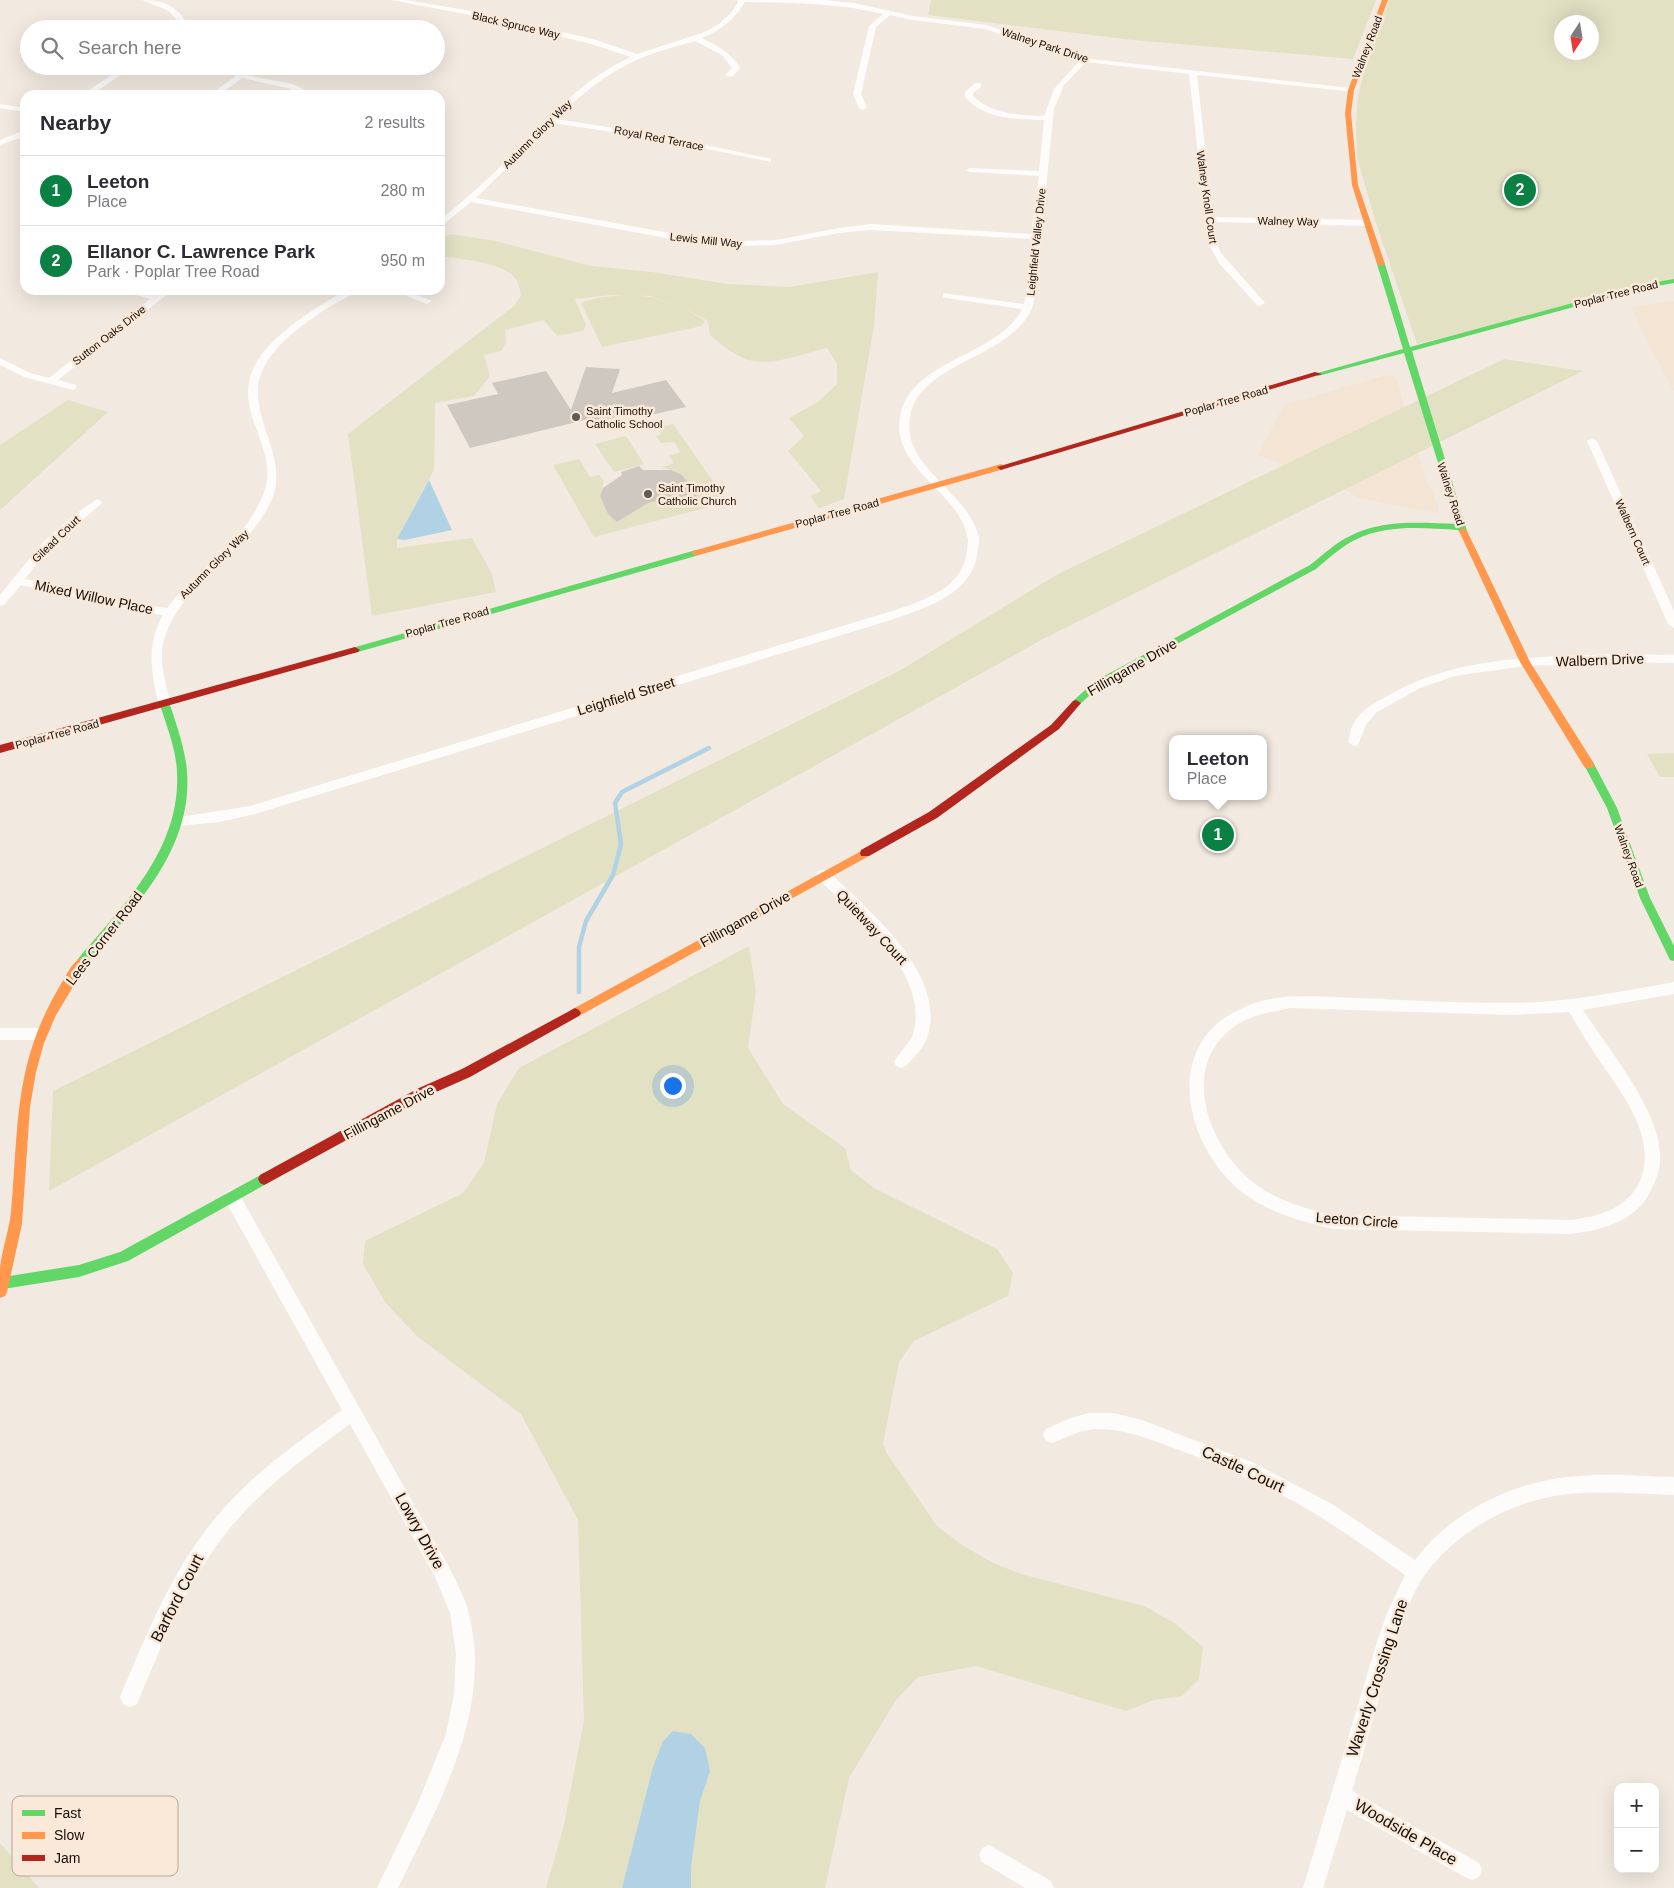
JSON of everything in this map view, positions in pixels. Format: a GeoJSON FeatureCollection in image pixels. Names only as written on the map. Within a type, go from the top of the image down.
{"type":"FeatureCollection","features":[{"type":"Feature","properties":{"kind":"main road","name":"Walney Road"},"geometry":{"type":"LineString","coordinates":[[1384,0],[1351,90],[1348,114],[1355,185],[1461,527],[1525,662],[1573,738],[1612,808],[1645,898],[1674,957]]}},
{"type":"Feature","properties":{"kind":"main road","name":"Poplar Tree Road"},"geometry":{"type":"LineString","coordinates":[[0,749],[165,706],[442,624],[938,485],[1406,349],[1639,287],[1674,281]]}},
{"type":"Feature","properties":{"kind":"main road","name":"Fillingame Drive"},"geometry":{"type":"LineString","coordinates":[[1,1288],[99,1267],[123,1257],[423,1092],[466,1073],[933,815],[1055,728],[1082,697],[1098,683],[1313,566],[1349,539],[1371,531],[1403,526],[1461,527]]}},
{"type":"Feature","properties":{"kind":"main road","name":"Lees Corner Road"},"geometry":{"type":"LineString","coordinates":[[1,1288],[14,1239],[24,1096],[30,1067],[41,1034],[70,978],[91,950],[134,902],[160,864],[179,821],[183,790],[182,771],[165,706]]}},
{"type":"Feature","properties":{"kind":"street"},"geometry":{"type":"LineString","coordinates":[[144,0],[163,5],[176,13],[181,20]]}},
{"type":"Feature","properties":{"kind":"street","name":"Black Spruce Way"},"geometry":{"type":"LineString","coordinates":[[394,0],[465,12],[590,41],[636,56]]}},
{"type":"Feature","properties":{"kind":"street","name":"Autumn Glory Way"},"geometry":{"type":"LineString","coordinates":[[445,220],[497,174],[548,120],[570,100],[613,69],[636,56],[696,38],[725,24],[738,11],[742,0]]}},
{"type":"Feature","properties":{"kind":"street","name":"Walney Park Drive"},"geometry":{"type":"LineString","coordinates":[[742,0],[833,3],[986,27],[1084,60],[1351,90]]}},
{"type":"Feature","properties":{"kind":"street"},"geometry":{"type":"LineString","coordinates":[[863,108],[857,94],[873,26],[888,13]]}},
{"type":"Feature","properties":{"kind":"street"},"geometry":{"type":"LineString","coordinates":[[696,38],[721,51],[734,62],[736,68],[729,75]]}},
{"type":"Feature","properties":{"kind":"street","name":"Leighfield Valley Drive"},"geometry":{"type":"LineString","coordinates":[[938,485],[916,460],[907,443],[904,424],[906,415],[912,400],[932,378],[982,350],[1009,332],[1018,323],[1028,307],[1031,294],[1048,118],[1052,102],[1059,87],[1084,60]]}},
{"type":"Feature","properties":{"kind":"street","name":"Walney Knoll Court"},"geometry":{"type":"LineString","coordinates":[[1193,73],[1212,243],[1219,258],[1260,303]]}},
{"type":"Feature","properties":{"kind":"street"},"geometry":{"type":"LineString","coordinates":[[94,90],[116,75]]}},
{"type":"Feature","properties":{"kind":"street"},"geometry":{"type":"LineString","coordinates":[[221,90],[241,76],[283,84],[299,90]]}},
{"type":"Feature","properties":{"kind":"street"},"geometry":{"type":"LineString","coordinates":[[978,85],[969,92],[969,96],[973,102],[984,109],[1009,115],[1048,118]]}},
{"type":"Feature","properties":{"kind":"street"},"geometry":{"type":"LineString","coordinates":[[0,106],[20,109]]}},
{"type":"Feature","properties":{"kind":"street","name":"Royal Red Terrace"},"geometry":{"type":"LineString","coordinates":[[548,120],[654,136],[768,160]]}},
{"type":"Feature","properties":{"kind":"street"},"geometry":{"type":"LineString","coordinates":[[0,144],[20,135]]}},
{"type":"Feature","properties":{"kind":"street"},"geometry":{"type":"LineString","coordinates":[[970,170],[1043,174]]}},
{"type":"Feature","properties":{"kind":"street","name":"Lewis Mill Way"},"geometry":{"type":"LineString","coordinates":[[469,200],[732,245],[789,240],[846,228],[871,227],[1035,237]]}},
{"type":"Feature","properties":{"kind":"street","name":"Walney Way"},"geometry":{"type":"LineString","coordinates":[[1209,219],[1367,223]]}},
{"type":"Feature","properties":{"kind":"street"},"geometry":{"type":"LineString","coordinates":[[144,295],[157,298]]}},
{"type":"Feature","properties":{"kind":"street","name":"Sutton Oaks Drive"},"geometry":{"type":"LineString","coordinates":[[51,381],[161,295]]}},
{"type":"Feature","properties":{"kind":"street","name":"Autumn Glory Way"},"geometry":{"type":"LineString","coordinates":[[165,706],[156,678],[155,657],[159,636],[169,612],[193,585],[246,534],[262,511],[273,480],[271,457],[256,412],[253,390],[258,370],[268,354],[297,326],[344,295]]}},
{"type":"Feature","properties":{"kind":"street"},"geometry":{"type":"LineString","coordinates":[[411,295],[427,301]]}},
{"type":"Feature","properties":{"kind":"street"},"geometry":{"type":"LineString","coordinates":[[946,295],[1028,307]]}},
{"type":"Feature","properties":{"kind":"street"},"geometry":{"type":"LineString","coordinates":[[0,361],[27,374],[73,387]]}},
{"type":"Feature","properties":{"kind":"street","name":"Walbern Court"},"geometry":{"type":"LineString","coordinates":[[1592,440],[1674,624]]}},
{"type":"Feature","properties":{"kind":"street","name":"Leighfield Street"},"geometry":{"type":"LineString","coordinates":[[179,821],[220,817],[250,811],[923,605],[947,592],[960,579],[969,566],[973,551],[973,536],[965,518],[938,485]]}},
{"type":"Feature","properties":{"kind":"street","name":"Gilead Court"},"geometry":{"type":"LineString","coordinates":[[0,602],[20,580],[30,563],[47,544],[97,502]]}},
{"type":"Feature","properties":{"kind":"street","name":"Mixed Willow Place"},"geometry":{"type":"LineString","coordinates":[[20,580],[136,608],[169,612]]}},
{"type":"Feature","properties":{"kind":"street","name":"Walbern Drive"},"geometry":{"type":"LineString","coordinates":[[1354,742],[1360,723],[1366,715],[1416,685],[1453,672],[1525,662],[1616,658],[1674,658]]}},
{"type":"Feature","properties":{"kind":"street","name":"Quietway Court"},"geometry":{"type":"LineString","coordinates":[[823,876],[898,951],[914,975],[924,1006],[924,1026],[921,1040],[901,1062]]}},
{"type":"Feature","properties":{"kind":"street","name":"Leeton Circle"},"geometry":{"type":"LineString","coordinates":[[1573,1006],[1603,1053],[1638,1101],[1647,1118],[1655,1150],[1654,1166],[1650,1180],[1642,1194],[1620,1214],[1605,1221],[1589,1225],[1521,1226],[1334,1222],[1308,1217],[1282,1208],[1245,1185],[1214,1150],[1204,1132],[1198,1113],[1196,1094],[1198,1071],[1202,1054],[1211,1040],[1222,1027],[1251,1010],[1268,1005],[1290,1002],[1509,1009],[1573,1006],[1674,988]]}},
{"type":"Feature","properties":{"kind":"street"},"geometry":{"type":"LineString","coordinates":[[0,1034],[41,1034]]}},
{"type":"Feature","properties":{"kind":"street","name":"Lowry Drive"},"geometry":{"type":"LineString","coordinates":[[232,1197],[447,1579],[461,1616],[467,1656],[465,1698],[455,1741],[387,1888]]}},
{"type":"Feature","properties":{"kind":"street","name":"Barford Court"},"geometry":{"type":"LineString","coordinates":[[130,1697],[173,1600],[186,1576],[215,1532],[238,1505],[269,1475],[353,1412]]}},
{"type":"Feature","properties":{"kind":"street","name":"Castle Court"},"geometry":{"type":"LineString","coordinates":[[1052,1435],[1068,1426],[1086,1421],[1104,1421],[1166,1436],[1214,1454],[1263,1476],[1312,1502],[1360,1531],[1417,1572]]}},
{"type":"Feature","properties":{"kind":"street","name":"Waverly Crossing Lane"},"geometry":{"type":"LineString","coordinates":[[1313,1888],[1387,1643],[1407,1589],[1427,1559],[1455,1532],[1482,1513],[1512,1499],[1545,1489],[1580,1484],[1674,1486]]}},
{"type":"Feature","properties":{"kind":"street","name":"Woodside Place"},"geometry":{"type":"LineString","coordinates":[[1340,1795],[1472,1870]]}},
{"type":"Feature","properties":{"kind":"street"},"geometry":{"type":"LineString","coordinates":[[989,1855],[1044,1888]]}},
{"type":"Feature","properties":{"kind":"shaded area"},"geometry":{"type":"Polygon","coordinates":[[[1674,301],[1674,391],[1631,307],[1674,301]]]}},
{"type":"Feature","properties":{"kind":"shaded area"},"geometry":{"type":"Polygon","coordinates":[[[1387,375],[1396,377],[1426,481],[1439,510],[1437,513],[1359,498],[1336,485],[1258,455],[1284,405],[1387,375]]]}},
{"type":"Feature","properties":{"kind":"green space"},"geometry":{"type":"Polygon","coordinates":[[[931,0],[1376,0],[1353,59],[1133,40],[928,15],[931,0]]]}},
{"type":"Feature","properties":{"kind":"green space"},"geometry":{"type":"Polygon","coordinates":[[[1389,0],[1674,0],[1674,279],[1417,344],[1376,223],[1357,157],[1356,125],[1358,97],[1365,68],[1389,0]]]}},
{"type":"Feature","properties":{"kind":"green space"},"geometry":{"type":"Polygon","coordinates":[[[450,234],[496,241],[591,266],[652,272],[727,284],[789,287],[878,272],[874,326],[844,499],[819,508],[810,496],[821,491],[788,451],[804,436],[789,418],[818,402],[837,384],[837,364],[827,348],[790,358],[762,362],[753,361],[730,351],[710,335],[708,321],[684,308],[705,321],[702,326],[602,347],[581,303],[596,298],[632,296],[611,295],[575,299],[586,325],[583,331],[557,336],[544,320],[505,330],[506,343],[501,351],[484,355],[490,376],[474,396],[435,403],[434,470],[397,539],[397,548],[472,538],[492,574],[496,592],[372,616],[348,434],[514,306],[521,296],[515,278],[501,268],[480,262],[445,257],[445,238],[450,234]],[[637,296],[654,298],[672,304],[651,296],[637,296]]]}},
{"type":"Feature","properties":{"kind":"green space"},"geometry":{"type":"Polygon","coordinates":[[[1504,359],[1583,371],[1043,639],[49,1191],[53,1091],[899,671],[1058,574],[1504,359]]]}},
{"type":"Feature","properties":{"kind":"green space"},"geometry":{"type":"Polygon","coordinates":[[[68,400],[108,412],[0,510],[0,445],[68,400]]]}},
{"type":"Feature","properties":{"kind":"green space"},"geometry":{"type":"Polygon","coordinates":[[[673,424],[726,500],[713,506],[594,537],[553,465],[579,459],[590,477],[599,475],[604,481],[600,496],[608,514],[617,522],[648,503],[658,500],[697,500],[693,488],[685,479],[662,467],[674,463],[669,456],[681,452],[674,442],[661,443],[656,436],[661,434],[658,428],[673,424]]]}},
{"type":"Feature","properties":{"kind":"green space"},"geometry":{"type":"Polygon","coordinates":[[[626,436],[644,464],[614,472],[595,444],[626,436]]]}},
{"type":"Feature","properties":{"kind":"green space"},"geometry":{"type":"Polygon","coordinates":[[[1674,753],[1674,777],[1660,777],[1647,754],[1674,753]]]}},
{"type":"Feature","properties":{"kind":"green space"},"geometry":{"type":"Polygon","coordinates":[[[749,946],[756,991],[748,1048],[783,1104],[845,1148],[851,1170],[874,1188],[997,1249],[1013,1273],[1008,1296],[914,1341],[899,1362],[883,1444],[886,1452],[937,1526],[962,1545],[993,1563],[1021,1574],[1144,1606],[1176,1624],[1203,1647],[1199,1679],[1182,1696],[1154,1700],[1126,1711],[976,1666],[918,1677],[896,1700],[849,1778],[825,1888],[546,1888],[564,1825],[584,1720],[578,1520],[521,1414],[417,1336],[385,1302],[363,1264],[365,1241],[463,1193],[484,1163],[497,1104],[519,1068],[749,946]]]}},
{"type":"Feature","properties":{"kind":"green space"},"geometry":{"type":"Polygon","coordinates":[[[0,1843],[12,1857],[12,1876],[29,1876],[39,1888],[0,1888],[0,1843]]]}},
{"type":"Feature","properties":{"kind":"water"},"geometry":{"type":"Polygon","coordinates":[[[429,480],[452,530],[405,540],[397,539],[429,480]]]}},
{"type":"Feature","properties":{"kind":"water"},"geometry":{"type":"Polygon","coordinates":[[[673,1731],[691,1734],[705,1748],[710,1771],[700,1801],[691,1867],[691,1888],[622,1888],[653,1767],[663,1741],[673,1731]]]}},
{"type":"Feature","properties":{"kind":"building","name":"Saint Timothy Catholic School"},"geometry":{"type":"Polygon","coordinates":[[[586,367],[620,369],[612,393],[666,380],[686,407],[646,416],[642,410],[596,422],[593,418],[470,448],[447,405],[498,394],[492,383],[546,371],[571,410],[586,367]]]}},
{"type":"Feature","properties":{"kind":"building","name":"Saint Timothy Catholic Church"},"geometry":{"type":"Polygon","coordinates":[[[639,466],[643,470],[671,470],[682,475],[696,492],[697,500],[658,500],[648,503],[617,522],[608,514],[600,496],[603,488],[622,475],[621,472],[639,466]]]}},
{"type":"Feature","properties":{"kind":"building"},"geometry":{"type":"Polygon","coordinates":[[[1207,823],[1231,827],[1230,846],[1206,843],[1207,823]]]}},
{"type":"Feature","properties":{"kind":"waterway"},"geometry":{"type":"LineString","coordinates":[[579,992],[579,947],[586,921],[613,875],[621,844],[615,803],[622,792],[709,748]]}},
{"type":"Feature","properties":{"kind":"traffic: fast"},"geometry":{"type":"LineString","coordinates":[[1381,264],[1463,531]]}},
{"type":"Feature","properties":{"kind":"traffic: fast"},"geometry":{"type":"LineString","coordinates":[[1318,374],[1639,287],[1674,281]]}},
{"type":"Feature","properties":{"kind":"traffic: fast"},"geometry":{"type":"LineString","coordinates":[[1076,703],[1098,683],[1313,567],[1354,537],[1373,530],[1398,526],[1461,527]]}},
{"type":"Feature","properties":{"kind":"traffic: fast"},"geometry":{"type":"LineString","coordinates":[[355,650],[696,553]]}},
{"type":"Feature","properties":{"kind":"traffic: fast"},"geometry":{"type":"LineString","coordinates":[[82,962],[152,876],[166,852],[176,827],[182,801],[182,772],[178,746],[165,705]]}},
{"type":"Feature","properties":{"kind":"traffic: fast"},"geometry":{"type":"LineString","coordinates":[[1589,765],[1612,808],[1645,898],[1674,957]]}},
{"type":"Feature","properties":{"kind":"traffic: fast"},"geometry":{"type":"LineString","coordinates":[[3,1283],[79,1271],[123,1257],[264,1179]]}},
{"type":"Feature","properties":{"kind":"traffic: slow"},"geometry":{"type":"LineString","coordinates":[[1381,264],[1355,185],[1348,113],[1351,90],[1385,0]]}},
{"type":"Feature","properties":{"kind":"traffic: slow"},"geometry":{"type":"LineString","coordinates":[[696,553],[1001,467]]}},
{"type":"Feature","properties":{"kind":"traffic: slow"},"geometry":{"type":"LineString","coordinates":[[1463,531],[1525,662],[1589,765]]}},
{"type":"Feature","properties":{"kind":"traffic: slow"},"geometry":{"type":"LineString","coordinates":[[575,1013],[865,853]]}},
{"type":"Feature","properties":{"kind":"traffic: slow"},"geometry":{"type":"LineString","coordinates":[[0,1292],[16,1224],[24,1107],[30,1072],[50,1015],[82,962]]}},
{"type":"Feature","properties":{"kind":"traffic: jam"},"geometry":{"type":"LineString","coordinates":[[1001,467],[1318,374]]}},
{"type":"Feature","properties":{"kind":"traffic: jam"},"geometry":{"type":"LineString","coordinates":[[0,749],[355,650]]}},
{"type":"Feature","properties":{"kind":"traffic: jam"},"geometry":{"type":"LineString","coordinates":[[865,853],[933,815],[1055,727],[1076,703]]}},
{"type":"Feature","properties":{"kind":"traffic: jam"},"geometry":{"type":"LineString","coordinates":[[264,1179],[423,1092],[466,1073],[575,1013]]}},
{"type":"Feature","properties":{"kind":"place","name":"Ellanor C. Lawrence Park"},"geometry":{"type":"Point","coordinates":[1520,190]}},
{"type":"Feature","properties":{"kind":"place","name":"Saint Timothy Catholic School"},"geometry":{"type":"Point","coordinates":[576,417]}},
{"type":"Feature","properties":{"kind":"place","name":"Saint Timothy Catholic Church"},"geometry":{"type":"Point","coordinates":[648,494]}},
{"type":"Feature","properties":{"kind":"place","name":"Leeton"},"geometry":{"type":"Point","coordinates":[1218,835]}}]}
